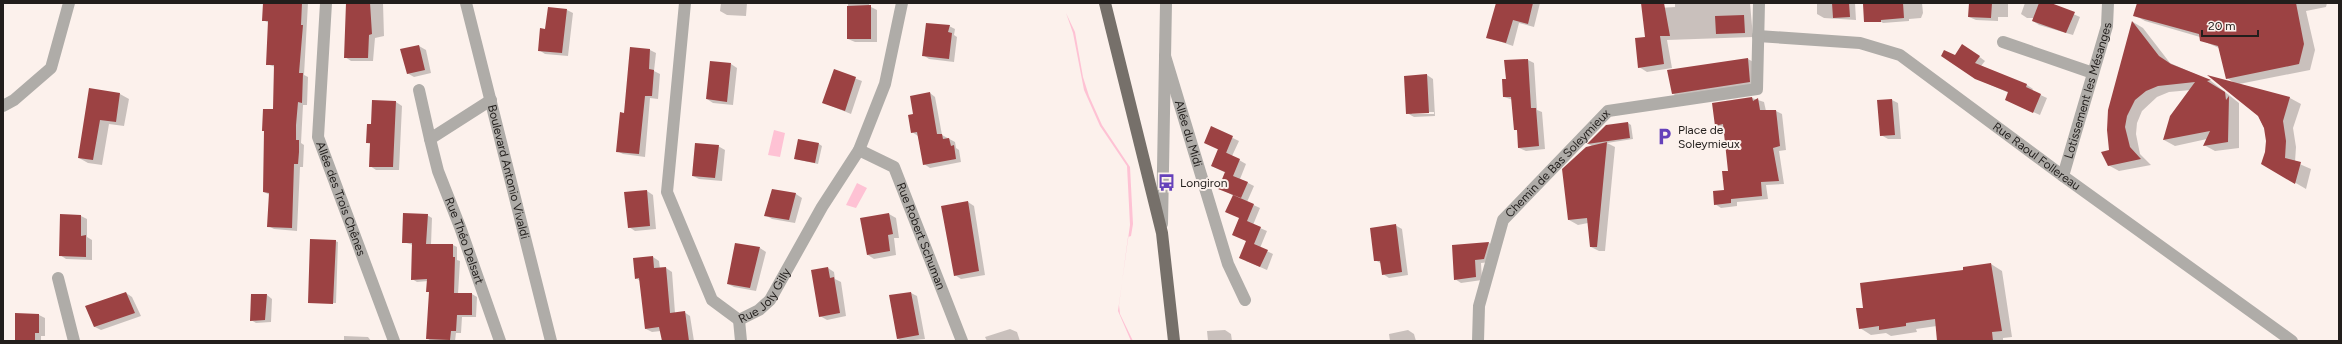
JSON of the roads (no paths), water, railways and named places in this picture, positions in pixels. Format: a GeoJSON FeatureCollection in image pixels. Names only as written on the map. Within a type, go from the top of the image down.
{"type":"FeatureCollection","features":[{"type":"Feature","properties":{"kind":"main road"},"geometry":{"type":"LineString","coordinates":[[1106,3],[1162,232],[1174,341]]}},
{"type":"Feature","properties":{"kind":"street"},"geometry":{"type":"LineString","coordinates":[[3,106],[14,100],[51,68],[69,3]]}},
{"type":"Feature","properties":{"kind":"street","name":"Allée des Trois Chênes"},"geometry":{"type":"LineString","coordinates":[[326,3],[318,137],[394,341]]}},
{"type":"Feature","properties":{"kind":"street","name":"Boulevard Antonio Vivaldi"},"geometry":{"type":"LineString","coordinates":[[466,3],[551,341]]}},
{"type":"Feature","properties":{"kind":"street","name":"Rue Joly Gilly"},"geometry":{"type":"LineString","coordinates":[[684,3],[667,192],[712,300],[739,320],[759,310],[770,300],[822,206],[859,150],[886,84],[902,3]]}},
{"type":"Feature","properties":{"kind":"street"},"geometry":{"type":"LineString","coordinates":[[1162,232],[1166,3]]}},
{"type":"Feature","properties":{"kind":"street"},"geometry":{"type":"LineString","coordinates":[[1758,36],[1759,3]]}},
{"type":"Feature","properties":{"kind":"street","name":"Lotissement les Mésanges"},"geometry":{"type":"LineString","coordinates":[[2063,176],[2107,26],[2108,3]]}},
{"type":"Feature","properties":{"kind":"street","name":"Rue Raoul Follereau"},"geometry":{"type":"LineString","coordinates":[[1758,36],[1860,43],[1900,55],[2063,176],[2292,341]]}},
{"type":"Feature","properties":{"kind":"street","name":"Chemin de Bas Soleymieux"},"geometry":{"type":"LineString","coordinates":[[1478,341],[1480,306],[1503,220],[1608,112],[1756,88],[1758,36]]}},
{"type":"Feature","properties":{"kind":"street"},"geometry":{"type":"LineString","coordinates":[[2003,42],[2093,73]]}},
{"type":"Feature","properties":{"kind":"street","name":"Allée du Midi"},"geometry":{"type":"LineString","coordinates":[[1165,56],[1228,264],[1245,300]]}},
{"type":"Feature","properties":{"kind":"street","name":"Rue Théo Delsart"},"geometry":{"type":"LineString","coordinates":[[419,90],[438,172],[460,227],[500,341]]}},
{"type":"Feature","properties":{"kind":"street"},"geometry":{"type":"LineString","coordinates":[[430,139],[491,100]]}},
{"type":"Feature","properties":{"kind":"street","name":"Rue Robert Schuman"},"geometry":{"type":"LineString","coordinates":[[859,150],[894,167],[962,341]]}},
{"type":"Feature","properties":{"kind":"street"},"geometry":{"type":"LineString","coordinates":[[58,278],[74,341]]}},
{"type":"Feature","properties":{"kind":"street"},"geometry":{"type":"LineString","coordinates":[[739,320],[741,341]]}},
{"type":"Feature","properties":{"kind":"place","name":"Place de Soleymieux"},"geometry":{"type":"Point","coordinates":[1665,137]}},
{"type":"Feature","properties":{"kind":"place","name":"Longiron"},"geometry":{"type":"Point","coordinates":[1167,183]}}]}
